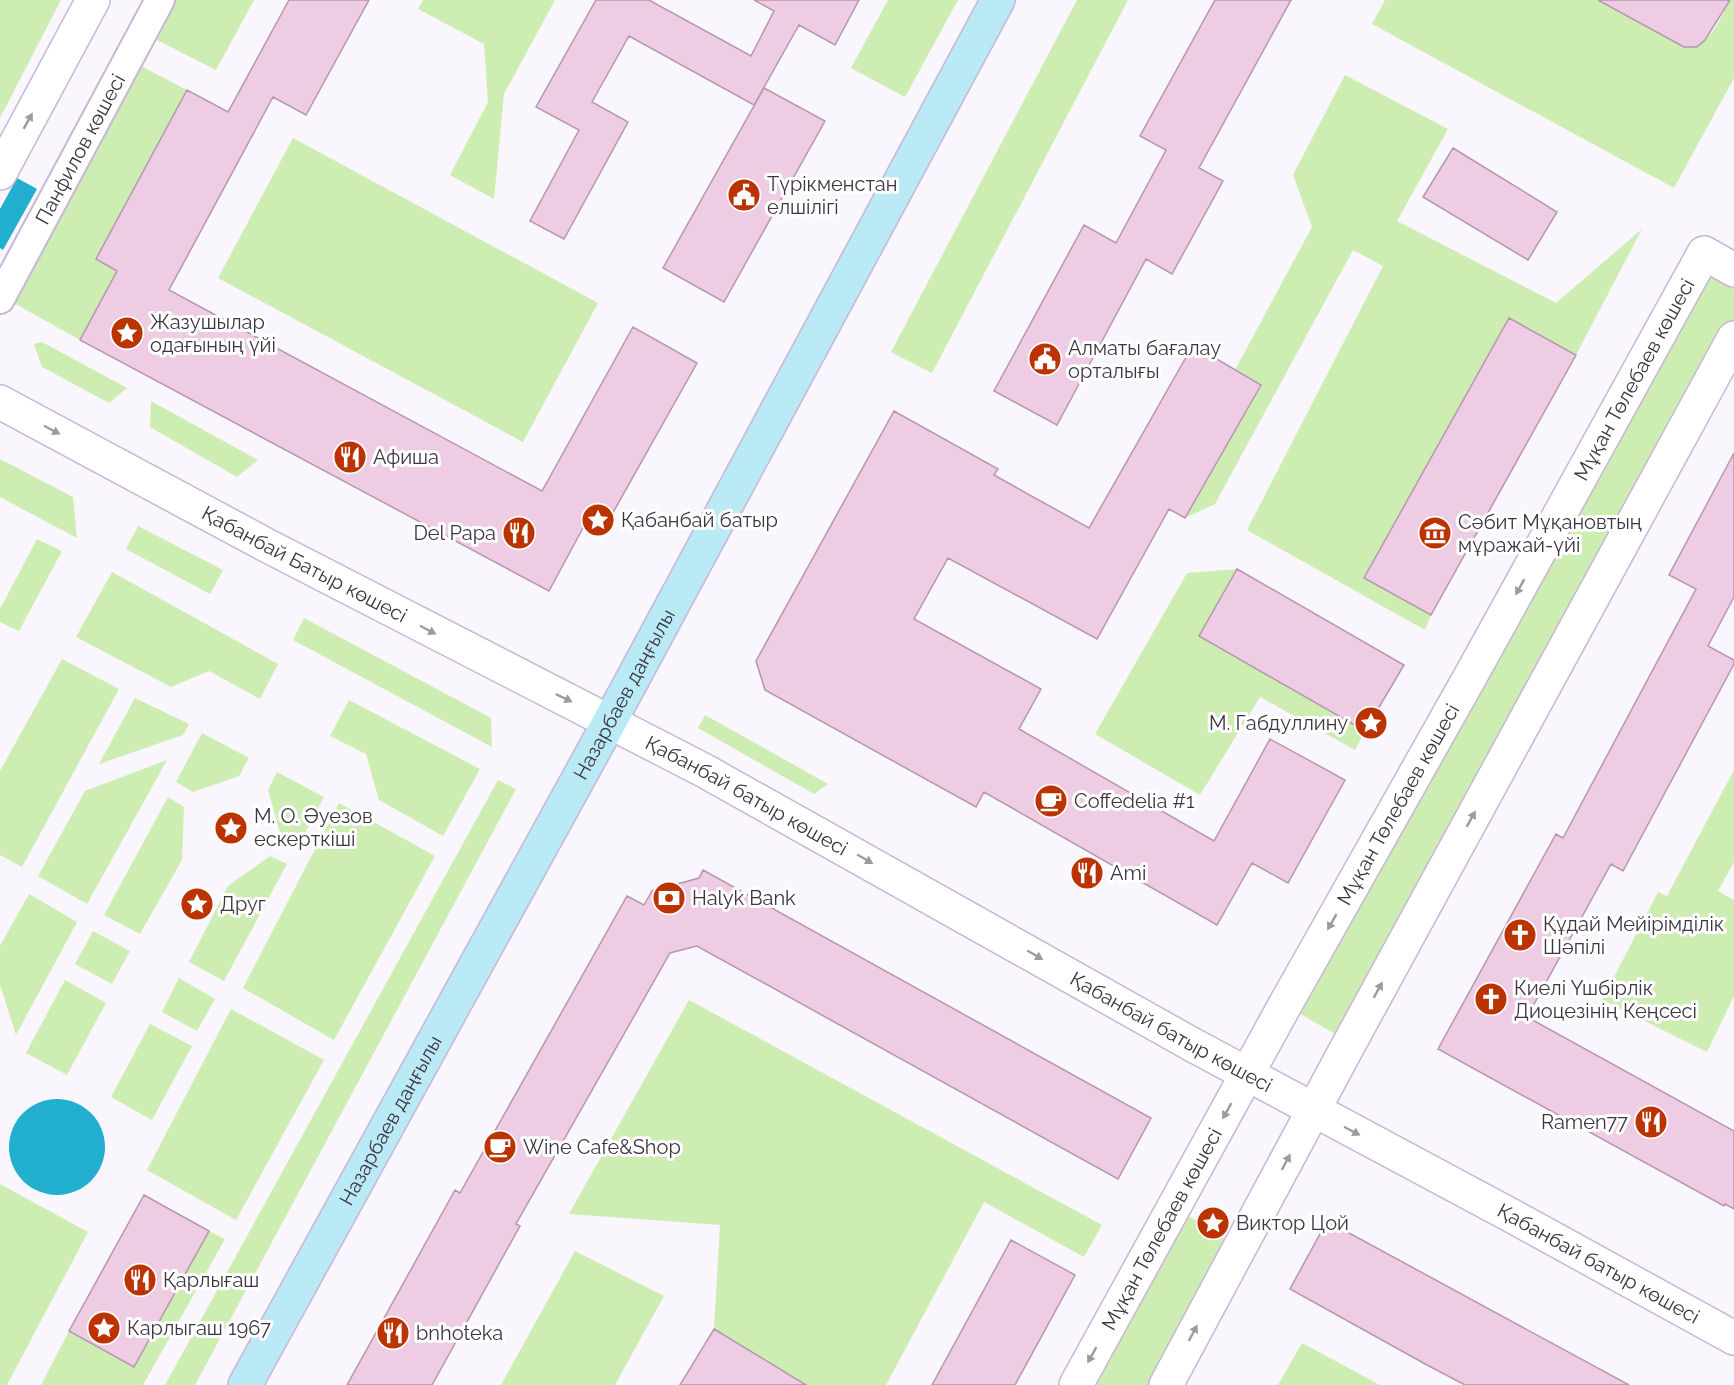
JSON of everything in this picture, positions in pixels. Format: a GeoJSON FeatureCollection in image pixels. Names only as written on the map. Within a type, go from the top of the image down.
{"type":"FeatureCollection","features":[{"type":"Feature","properties":{"kind":"main road","name":"Назарбаев даңғылы"},"geometry":{"type":"LineString","coordinates":[[245,1385],[610,721],[998,0]]}},
{"type":"Feature","properties":{"kind":"street"},"geometry":{"type":"LineString","coordinates":[[0,173],[93,0]]}},
{"type":"Feature","properties":{"kind":"street","name":"Панфилов көшесі"},"geometry":{"type":"LineString","coordinates":[[0,299],[160,0]]}},
{"type":"Feature","properties":{"kind":"street","name":"Мұқан Төлебаев көшесі"},"geometry":{"type":"LineString","coordinates":[[1076,1385],[1704,253],[1734,270]]}},
{"type":"Feature","properties":{"kind":"street"},"geometry":{"type":"LineString","coordinates":[[1166,1385],[1313,1110],[1734,338]]}},
{"type":"Feature","properties":{"kind":"street","name":"Қабанбай Батыр көшесі"},"geometry":{"type":"LineString","coordinates":[[0,402],[451,642],[610,721]]}},
{"type":"Feature","properties":{"kind":"street","name":"Қабанбай батыр көшесі"},"geometry":{"type":"LineString","coordinates":[[610,721],[832,841],[1247,1074],[1734,1338]]}},
{"type":"Feature","properties":{"kind":"green space"},"geometry":{"type":"Polygon","coordinates":[[[0,0],[61,0],[0,118],[0,0]]]}},
{"type":"Feature","properties":{"kind":"green space"},"geometry":{"type":"Polygon","coordinates":[[[173,0],[254,0],[216,70],[153,38],[173,0]]]}},
{"type":"Feature","properties":{"kind":"green space"},"geometry":{"type":"Polygon","coordinates":[[[423,0],[555,0],[504,94],[494,199],[450,175],[488,102],[484,44],[418,9],[423,0]]]}},
{"type":"Feature","properties":{"kind":"green space"},"geometry":{"type":"Polygon","coordinates":[[[888,0],[958,0],[905,97],[851,68],[888,0]]]}},
{"type":"Feature","properties":{"kind":"green space"},"geometry":{"type":"Polygon","coordinates":[[[1077,0],[1128,0],[932,373],[891,352],[1077,0]]]}},
{"type":"Feature","properties":{"kind":"green space"},"geometry":{"type":"Polygon","coordinates":[[[1385,0],[1598,0],[1684,47],[1693,46],[1708,37],[1718,24],[1730,0],[1734,0],[1734,78],[1674,188],[1372,24],[1385,0]]]}},
{"type":"Feature","properties":{"kind":"green space"},"geometry":{"type":"Polygon","coordinates":[[[139,65],[187,90],[96,259],[117,271],[80,340],[10,301],[139,65]]]}},
{"type":"Feature","properties":{"kind":"green space"},"geometry":{"type":"Polygon","coordinates":[[[1345,75],[1448,129],[1397,221],[1556,303],[1642,229],[1576,355],[1509,318],[1364,577],[1431,615],[1425,630],[1247,530],[1383,266],[1353,250],[1215,504],[1185,518],[1261,385],[1235,370],[1312,227],[1293,175],[1345,75]]]}},
{"type":"Feature","properties":{"kind":"green space"},"geometry":{"type":"Polygon","coordinates":[[[293,138],[598,303],[523,442],[218,278],[293,138]]]}},
{"type":"Feature","properties":{"kind":"green space"},"geometry":{"type":"Polygon","coordinates":[[[1696,267],[1734,289],[1734,338],[1349,1042],[1285,1005],[1696,267]]]}},
{"type":"Feature","properties":{"kind":"green space"},"geometry":{"type":"Polygon","coordinates":[[[42,342],[127,388],[109,403],[42,367],[34,344],[42,342]]]}},
{"type":"Feature","properties":{"kind":"green space"},"geometry":{"type":"Polygon","coordinates":[[[151,401],[258,460],[237,477],[150,427],[151,401]]]}},
{"type":"Feature","properties":{"kind":"green space"},"geometry":{"type":"Polygon","coordinates":[[[0,459],[73,497],[77,538],[0,497],[0,459]]]}},
{"type":"Feature","properties":{"kind":"green space"},"geometry":{"type":"Polygon","coordinates":[[[138,526],[223,570],[210,594],[126,549],[138,526]]]}},
{"type":"Feature","properties":{"kind":"green space"},"geometry":{"type":"Polygon","coordinates":[[[37,539],[62,551],[19,631],[0,622],[0,609],[37,539]]]}},
{"type":"Feature","properties":{"kind":"green space"},"geometry":{"type":"Polygon","coordinates":[[[1237,569],[1200,636],[1365,731],[1355,750],[1260,697],[1200,795],[1095,734],[1187,573],[1237,569]]]}},
{"type":"Feature","properties":{"kind":"green space"},"geometry":{"type":"Polygon","coordinates":[[[112,572],[278,664],[260,699],[209,671],[171,687],[76,637],[112,572]]]}},
{"type":"Feature","properties":{"kind":"green space"},"geometry":{"type":"Polygon","coordinates":[[[304,618],[491,718],[492,747],[293,640],[304,618]]]}},
{"type":"Feature","properties":{"kind":"green space"},"geometry":{"type":"Polygon","coordinates":[[[62,659],[119,689],[22,867],[0,855],[0,771],[62,659]]]}},
{"type":"Feature","properties":{"kind":"green space"},"geometry":{"type":"Polygon","coordinates":[[[135,698],[189,724],[183,735],[99,764],[135,698]]]}},
{"type":"Feature","properties":{"kind":"green space"},"geometry":{"type":"Polygon","coordinates":[[[349,700],[480,769],[443,836],[379,800],[366,754],[330,736],[349,700]]]}},
{"type":"Feature","properties":{"kind":"green space"},"geometry":{"type":"Polygon","coordinates":[[[705,715],[828,784],[814,794],[698,728],[705,715]]]}},
{"type":"Feature","properties":{"kind":"green space"},"geometry":{"type":"Polygon","coordinates":[[[202,733],[249,758],[239,776],[193,792],[176,782],[202,733]]]}},
{"type":"Feature","properties":{"kind":"green space"},"geometry":{"type":"Polygon","coordinates":[[[167,760],[87,904],[38,876],[85,791],[167,760]]]}},
{"type":"Feature","properties":{"kind":"green space"},"geometry":{"type":"Polygon","coordinates":[[[1734,770],[1734,862],[1718,891],[1734,900],[1734,996],[1707,1052],[1602,1000],[1658,892],[1667,896],[1734,770]]]}},
{"type":"Feature","properties":{"kind":"green space"},"geometry":{"type":"Polygon","coordinates":[[[277,772],[324,797],[298,846],[281,837],[268,790],[277,772]]]}},
{"type":"Feature","properties":{"kind":"green space"},"geometry":{"type":"Polygon","coordinates":[[[498,780],[516,789],[195,1385],[165,1385],[498,780]]]}},
{"type":"Feature","properties":{"kind":"green space"},"geometry":{"type":"Polygon","coordinates":[[[168,797],[184,807],[182,860],[140,934],[104,915],[168,797]]]}},
{"type":"Feature","properties":{"kind":"green space"},"geometry":{"type":"Polygon","coordinates":[[[339,803],[435,856],[334,1040],[243,988],[339,803]]]}},
{"type":"Feature","properties":{"kind":"green space"},"geometry":{"type":"Polygon","coordinates":[[[270,856],[287,864],[224,981],[189,962],[228,886],[270,856]]]}},
{"type":"Feature","properties":{"kind":"green space"},"geometry":{"type":"Polygon","coordinates":[[[29,894],[77,922],[16,1035],[0,985],[0,946],[29,894]]]}},
{"type":"Feature","properties":{"kind":"green space"},"geometry":{"type":"Polygon","coordinates":[[[93,931],[130,951],[112,984],[75,964],[93,931]]]}},
{"type":"Feature","properties":{"kind":"green space"},"geometry":{"type":"Polygon","coordinates":[[[179,978],[215,999],[197,1031],[162,1012],[179,978]]]}},
{"type":"Feature","properties":{"kind":"green space"},"geometry":{"type":"Polygon","coordinates":[[[65,980],[106,1003],[67,1075],[26,1053],[65,980]]]}},
{"type":"Feature","properties":{"kind":"green space"},"geometry":{"type":"Polygon","coordinates":[[[689,1000],[1102,1225],[1084,1257],[984,1202],[886,1385],[771,1385],[714,1329],[720,1225],[569,1214],[689,1000]]]}},
{"type":"Feature","properties":{"kind":"green space"},"geometry":{"type":"Polygon","coordinates":[[[231,1009],[324,1060],[236,1220],[147,1170],[231,1009]]]}},
{"type":"Feature","properties":{"kind":"green space"},"geometry":{"type":"Polygon","coordinates":[[[150,1024],[192,1046],[152,1120],[111,1097],[150,1024]]]}},
{"type":"Feature","properties":{"kind":"green space"},"geometry":{"type":"Polygon","coordinates":[[[0,1184],[88,1232],[7,1385],[0,1385],[0,1184]]]}},
{"type":"Feature","properties":{"kind":"green space"},"geometry":{"type":"Polygon","coordinates":[[[1174,1207],[1239,1248],[1165,1385],[1076,1385],[1174,1207]]]}},
{"type":"Feature","properties":{"kind":"green space"},"geometry":{"type":"Polygon","coordinates":[[[209,1231],[225,1239],[143,1385],[41,1385],[69,1331],[134,1367],[209,1231]]]}},
{"type":"Feature","properties":{"kind":"green space"},"geometry":{"type":"Polygon","coordinates":[[[575,1251],[664,1296],[615,1385],[501,1385],[575,1251]]]}},
{"type":"Feature","properties":{"kind":"green space"},"geometry":{"type":"Polygon","coordinates":[[[1302,1343],[1380,1385],[1278,1385],[1302,1343]]]}},
{"type":"Feature","properties":{"kind":"water"},"geometry":{"type":"Polygon","coordinates":[[[17,178],[37,189],[3,250],[0,248],[0,209],[17,178]]]}},
{"type":"Feature","properties":{"kind":"water"},"geometry":{"type":"Polygon","coordinates":[[[57,1099],[75,1102],[91,1113],[102,1129],[105,1147],[102,1165],[91,1181],[75,1192],[57,1195],[39,1192],[23,1181],[12,1165],[9,1147],[12,1129],[23,1113],[39,1102],[57,1099]]]}},
{"type":"Feature","properties":{"kind":"building"},"geometry":{"type":"Polygon","coordinates":[[[289,0],[369,0],[306,115],[273,97],[169,290],[542,491],[633,327],[697,363],[606,525],[590,515],[549,591],[80,340],[117,271],[96,259],[187,90],[228,112],[289,0]]]}},
{"type":"Feature","properties":{"kind":"building"},"geometry":{"type":"Polygon","coordinates":[[[596,0],[649,0],[751,56],[774,11],[754,0],[859,0],[835,45],[799,25],[754,105],[629,36],[592,102],[628,122],[564,239],[530,221],[579,130],[536,107],[596,0]]]}},
{"type":"Feature","properties":{"kind":"building"},"geometry":{"type":"Polygon","coordinates":[[[1215,0],[1291,0],[1199,168],[1223,181],[1172,274],[1146,259],[1057,425],[994,391],[1084,225],[1116,243],[1166,150],[1140,136],[1215,0]]]}},
{"type":"Feature","properties":{"kind":"building"},"geometry":{"type":"Polygon","coordinates":[[[1598,0],[1730,0],[1705,40],[1697,47],[1684,47],[1598,0]]]}},
{"type":"Feature","properties":{"kind":"building","name":"Түрікменстан елшілігі"},"geometry":{"type":"Polygon","coordinates":[[[764,88],[825,121],[724,302],[663,268],[764,88]]]}},
{"type":"Feature","properties":{"kind":"building"},"geometry":{"type":"Polygon","coordinates":[[[1453,148],[1557,212],[1528,260],[1423,197],[1453,148]]]}},
{"type":"Feature","properties":{"kind":"building"},"geometry":{"type":"Polygon","coordinates":[[[1509,318],[1576,355],[1431,615],[1364,578],[1509,318]]]}},
{"type":"Feature","properties":{"kind":"building"},"geometry":{"type":"Polygon","coordinates":[[[1193,345],[1261,385],[1185,518],[1169,509],[1097,639],[948,558],[914,619],[1041,689],[1019,729],[1214,841],[1270,739],[1345,780],[1288,883],[1252,863],[1217,925],[984,792],[976,807],[765,690],[756,661],[894,411],[998,469],[994,475],[1089,528],[1193,345]]]}},
{"type":"Feature","properties":{"kind":"building"},"geometry":{"type":"Polygon","coordinates":[[[1734,453],[1734,597],[1708,646],[1734,660],[1734,664],[1623,871],[1611,864],[1527,1017],[1734,1131],[1734,1209],[1725,1204],[1724,1206],[1438,1049],[1556,834],[1563,838],[1696,589],[1669,575],[1734,453]]]}},
{"type":"Feature","properties":{"kind":"building"},"geometry":{"type":"Polygon","coordinates":[[[1237,569],[1404,665],[1365,731],[1199,636],[1237,569]]]}},
{"type":"Feature","properties":{"kind":"building"},"geometry":{"type":"Polygon","coordinates":[[[703,870],[1151,1118],[1118,1179],[697,946],[670,953],[516,1224],[520,1226],[432,1385],[347,1385],[455,1190],[460,1193],[627,896],[644,905],[652,891],[699,878],[703,870]]]}},
{"type":"Feature","properties":{"kind":"building"},"geometry":{"type":"Polygon","coordinates":[[[144,1195],[209,1231],[134,1367],[69,1331],[144,1195]]]}},
{"type":"Feature","properties":{"kind":"building"},"geometry":{"type":"Polygon","coordinates":[[[1327,1221],[1629,1385],[1465,1385],[1427,1365],[1290,1289],[1327,1221]]]}},
{"type":"Feature","properties":{"kind":"building"},"geometry":{"type":"Polygon","coordinates":[[[1011,1240],[1075,1275],[1015,1385],[932,1385],[1011,1240]]]}},
{"type":"Feature","properties":{"kind":"building"},"geometry":{"type":"Polygon","coordinates":[[[714,1329],[806,1385],[680,1385],[714,1329]]]}},
{"type":"Feature","properties":{"kind":"place","name":"Түрікменстан елшілігі"},"geometry":{"type":"Point","coordinates":[744,195]}},
{"type":"Feature","properties":{"kind":"place","name":"Жазушылар одағының үйі"},"geometry":{"type":"Point","coordinates":[127,333]}},
{"type":"Feature","properties":{"kind":"place","name":"Алматы бағалау орталығы"},"geometry":{"type":"Point","coordinates":[1045,359]}},
{"type":"Feature","properties":{"kind":"place","name":"Афиша"},"geometry":{"type":"Point","coordinates":[350,457]}},
{"type":"Feature","properties":{"kind":"place","name":"Қабанбай батыр"},"geometry":{"type":"Point","coordinates":[598,520]}},
{"type":"Feature","properties":{"kind":"place","name":"Del Papa"},"geometry":{"type":"Point","coordinates":[519,533]}},
{"type":"Feature","properties":{"kind":"place","name":"Сәбит Мұқановтың мұражай-үйі"},"geometry":{"type":"Point","coordinates":[1435,533]}},
{"type":"Feature","properties":{"kind":"place","name":"М. Габдуллину"},"geometry":{"type":"Point","coordinates":[1371,723]}},
{"type":"Feature","properties":{"kind":"place","name":"Coffedelia #1"},"geometry":{"type":"Point","coordinates":[1051,801]}},
{"type":"Feature","properties":{"kind":"place","name":"М. О. Әуезов ескерткіші"},"geometry":{"type":"Point","coordinates":[231,828]}},
{"type":"Feature","properties":{"kind":"place","name":"Ami"},"geometry":{"type":"Point","coordinates":[1087,873]}},
{"type":"Feature","properties":{"kind":"place","name":"Halyk Bank"},"geometry":{"type":"Point","coordinates":[669,898]}},
{"type":"Feature","properties":{"kind":"place","name":"Друг"},"geometry":{"type":"Point","coordinates":[197,904]}},
{"type":"Feature","properties":{"kind":"place","name":"Құдай Мейірімділік Шәпілі"},"geometry":{"type":"Point","coordinates":[1520,935]}},
{"type":"Feature","properties":{"kind":"place","name":"Киелі Үшбірлік Диоцезінің Кеңсесі"},"geometry":{"type":"Point","coordinates":[1491,999]}},
{"type":"Feature","properties":{"kind":"place","name":"Ramen77"},"geometry":{"type":"Point","coordinates":[1651,1122]}},
{"type":"Feature","properties":{"kind":"place","name":"Wine Cafe&Shop"},"geometry":{"type":"Point","coordinates":[500,1147]}},
{"type":"Feature","properties":{"kind":"place","name":"Виктор Цой"},"geometry":{"type":"Point","coordinates":[1213,1223]}},
{"type":"Feature","properties":{"kind":"place","name":"Қарлығаш"},"geometry":{"type":"Point","coordinates":[140,1280]}},
{"type":"Feature","properties":{"kind":"place","name":"Карлыгаш 1967"},"geometry":{"type":"Point","coordinates":[104,1328]}},
{"type":"Feature","properties":{"kind":"place","name":"bnhoteka"},"geometry":{"type":"Point","coordinates":[393,1333]}}]}
